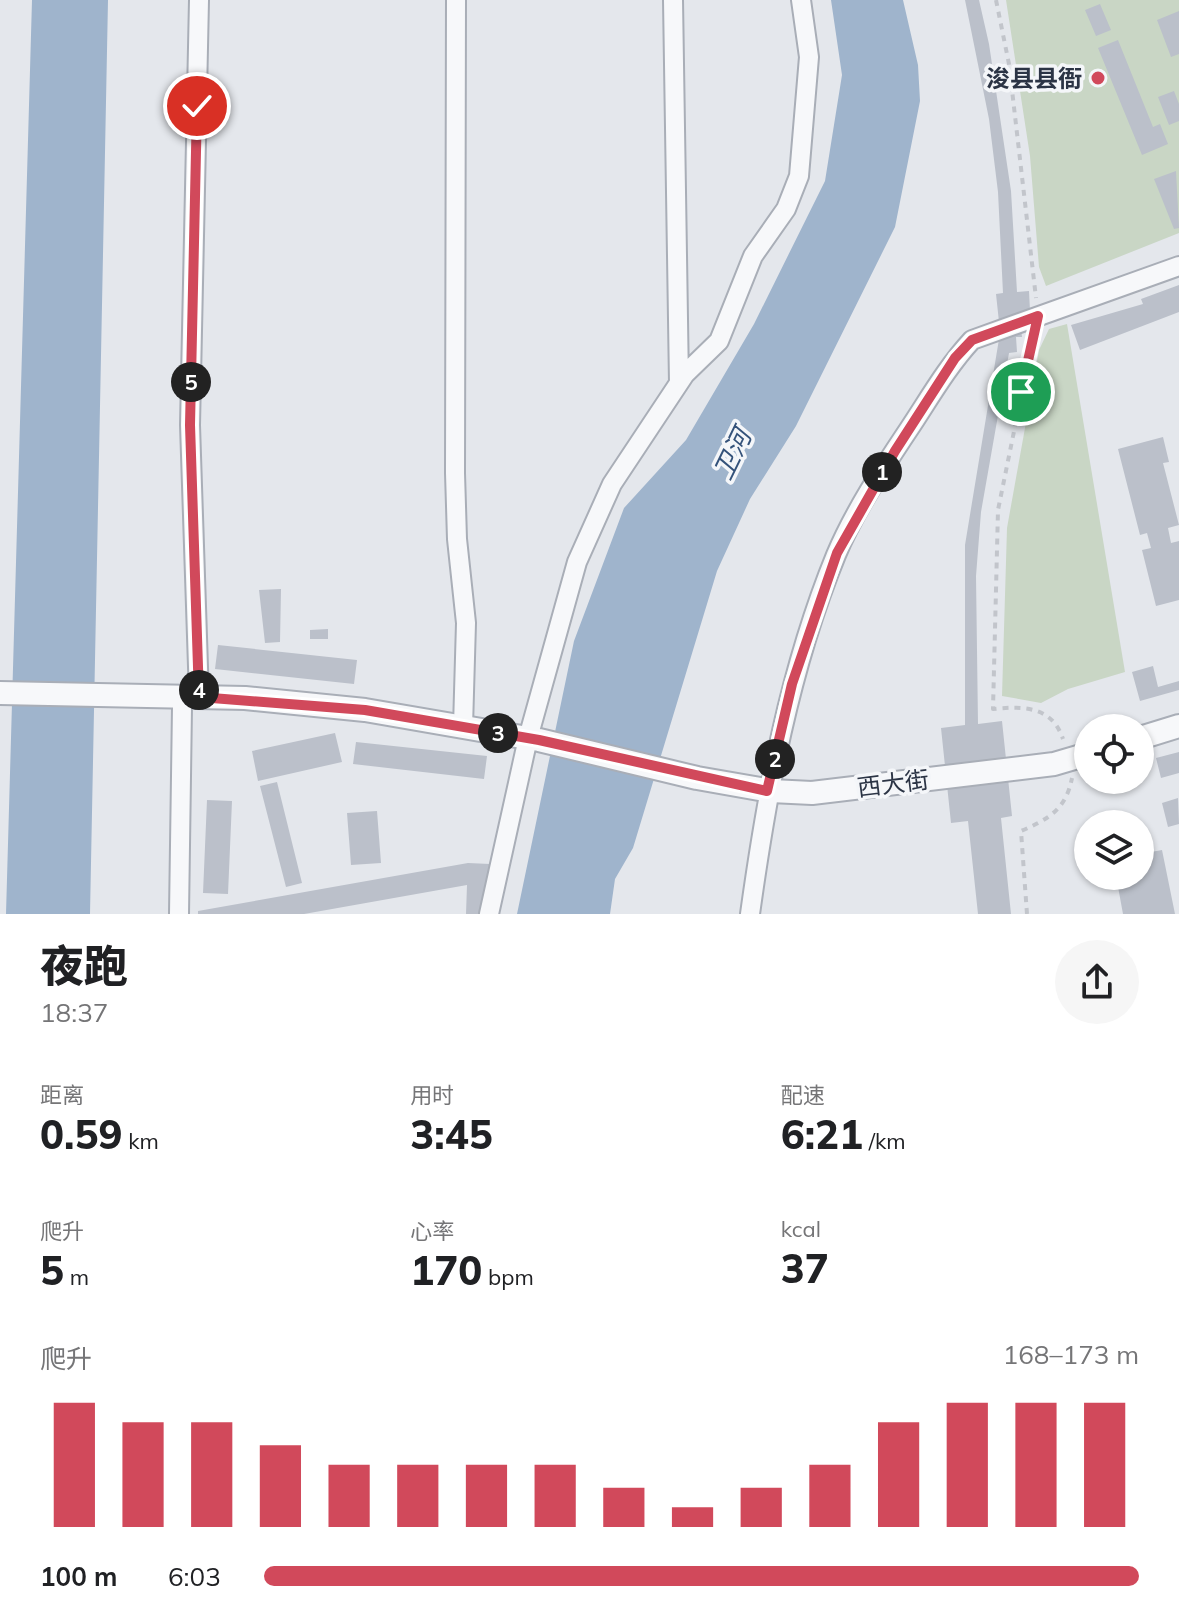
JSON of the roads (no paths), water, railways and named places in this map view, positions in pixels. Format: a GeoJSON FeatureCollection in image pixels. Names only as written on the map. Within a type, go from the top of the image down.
{"type":"FeatureCollection","features":[{"type":"Feature","properties":{"kind":"street"},"geometry":{"type":"LineString","coordinates":[[179,914],[191,702],[190,425],[199,0]]}},
{"type":"Feature","properties":{"kind":"street"},"geometry":{"type":"LineString","coordinates":[[456,0],[455,458],[457,539],[466,623],[463,727]]}},
{"type":"Feature","properties":{"kind":"street"},"geometry":{"type":"LineString","coordinates":[[673,0],[679,383]]}},
{"type":"Feature","properties":{"kind":"street"},"geometry":{"type":"LineString","coordinates":[[489,914],[577,562],[612,484],[679,383],[719,341],[753,256],[786,209],[799,176],[809,57],[801,0]]}},
{"type":"Feature","properties":{"kind":"street"},"geometry":{"type":"LineString","coordinates":[[750,914],[767,791],[792,684],[837,553],[895,451],[955,358],[972,340],[1179,266]]}},
{"type":"Feature","properties":{"kind":"street","name":"西大街"},"geometry":{"type":"LineString","coordinates":[[0,693],[152,695],[191,702],[365,710],[533,739],[697,778],[767,791],[812,793],[1074,757]]}},
{"type":"Feature","properties":{"kind":"street"},"geometry":{"type":"LineString","coordinates":[[1154,734],[1179,726]]}},
{"type":"Feature","properties":{"kind":"water"},"geometry":{"type":"Polygon","coordinates":[[[32,0],[108,0],[90,914],[6,914],[32,0]]]}},
{"type":"Feature","properties":{"kind":"water","name":"卫河"},"geometry":{"type":"Polygon","coordinates":[[[831,0],[903,0],[918,65],[920,101],[895,227],[796,426],[750,499],[717,571],[633,848],[615,879],[610,914],[517,914],[574,641],[624,508],[686,440],[754,324],[825,181],[842,75],[831,0]]]}},
{"type":"Feature","properties":{"kind":"place","name":"浚县县衙"},"geometry":{"type":"Point","coordinates":[1098,78]}}]}
